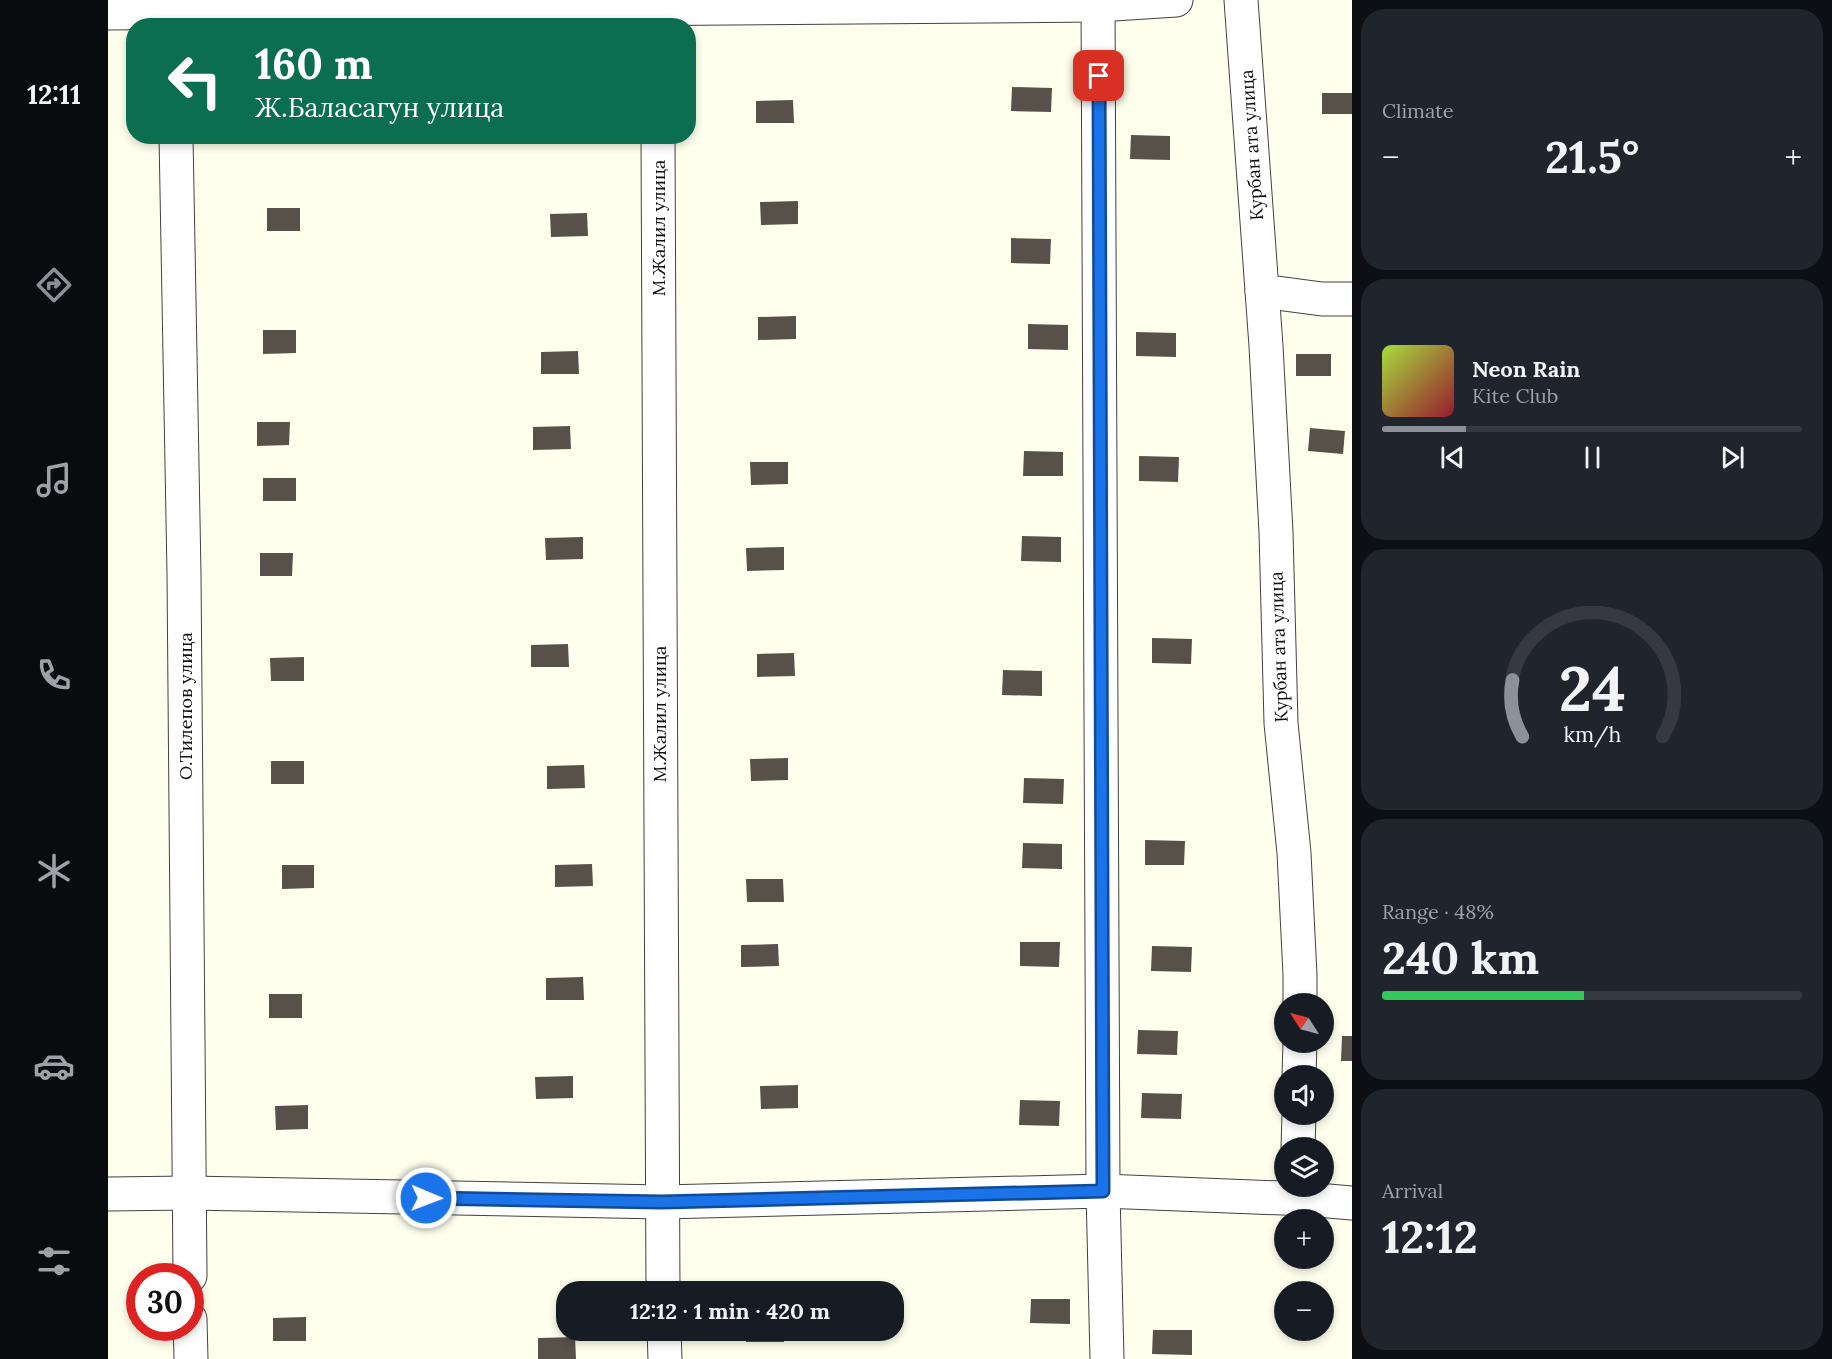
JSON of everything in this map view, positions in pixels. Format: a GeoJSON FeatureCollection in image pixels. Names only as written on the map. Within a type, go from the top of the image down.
{"type":"FeatureCollection","features":[{"type":"Feature","properties":{"kind":"street"},"geometry":{"type":"LineString","coordinates":[[108,13],[658,11],[1176,0]]}},
{"type":"Feature","properties":{"kind":"street","name":"Курбан ата улица"},"geometry":{"type":"LineString","coordinates":[[1241,0],[1262,291],[1276,532],[1281,723],[1294,853],[1300,993]]}},
{"type":"Feature","properties":{"kind":"street"},"geometry":{"type":"LineString","coordinates":[[1098,3],[1103,1191],[1107,1359]]}},
{"type":"Feature","properties":{"kind":"street","name":"О.Тилепов улица"},"geometry":{"type":"LineString","coordinates":[[176,144],[184,574],[190,1263]]}},
{"type":"Feature","properties":{"kind":"street","name":"М.Жалил улица"},"geometry":{"type":"LineString","coordinates":[[658,144],[663,1281]]}},
{"type":"Feature","properties":{"kind":"street"},"geometry":{"type":"LineString","coordinates":[[1262,291],[1322,299],[1352,299]]}},
{"type":"Feature","properties":{"kind":"street"},"geometry":{"type":"LineString","coordinates":[[108,1194],[189,1193],[662,1202],[1103,1191],[1274,1193]]}},
{"type":"Feature","properties":{"kind":"street"},"geometry":{"type":"LineString","coordinates":[[1324,1197],[1352,1203]]}},
{"type":"Feature","properties":{"kind":"street"},"geometry":{"type":"LineString","coordinates":[[191,1341],[191,1359]]}},
{"type":"Feature","properties":{"kind":"street"},"geometry":{"type":"LineString","coordinates":[[664,1341],[665,1359]]}},
{"type":"Feature","properties":{"kind":"building"},"geometry":{"type":"Polygon","coordinates":[[[1012,87],[1052,88],[1051,112],[1011,111],[1012,87]]]}},
{"type":"Feature","properties":{"kind":"building"},"geometry":{"type":"Polygon","coordinates":[[[1322,93],[1352,93],[1352,114],[1322,114],[1322,93]]]}},
{"type":"Feature","properties":{"kind":"building"},"geometry":{"type":"Polygon","coordinates":[[[793,100],[794,123],[756,123],[756,101],[793,100]]]}},
{"type":"Feature","properties":{"kind":"building"},"geometry":{"type":"Polygon","coordinates":[[[1131,135],[1170,136],[1170,160],[1130,159],[1131,135]]]}},
{"type":"Feature","properties":{"kind":"building"},"geometry":{"type":"Polygon","coordinates":[[[798,201],[798,224],[761,225],[760,202],[798,201]]]}},
{"type":"Feature","properties":{"kind":"building"},"geometry":{"type":"Polygon","coordinates":[[[267,208],[300,208],[300,231],[267,231],[267,208]]]}},
{"type":"Feature","properties":{"kind":"building"},"geometry":{"type":"Polygon","coordinates":[[[587,213],[588,236],[551,237],[550,214],[587,213]]]}},
{"type":"Feature","properties":{"kind":"building"},"geometry":{"type":"Polygon","coordinates":[[[1011,238],[1051,239],[1050,264],[1011,263],[1011,238]]]}},
{"type":"Feature","properties":{"kind":"building"},"geometry":{"type":"Polygon","coordinates":[[[796,316],[796,339],[758,340],[758,317],[796,316]]]}},
{"type":"Feature","properties":{"kind":"building"},"geometry":{"type":"Polygon","coordinates":[[[1028,324],[1068,325],[1068,350],[1028,349],[1028,324]]]}},
{"type":"Feature","properties":{"kind":"building"},"geometry":{"type":"Polygon","coordinates":[[[263,330],[296,330],[296,353],[263,354],[263,330]]]}},
{"type":"Feature","properties":{"kind":"building"},"geometry":{"type":"Polygon","coordinates":[[[1136,332],[1176,333],[1176,357],[1136,356],[1136,332]]]}},
{"type":"Feature","properties":{"kind":"building"},"geometry":{"type":"Polygon","coordinates":[[[578,351],[579,374],[541,374],[541,352],[578,351]]]}},
{"type":"Feature","properties":{"kind":"building"},"geometry":{"type":"Polygon","coordinates":[[[1296,354],[1331,354],[1331,376],[1296,376],[1296,354]]]}},
{"type":"Feature","properties":{"kind":"building"},"geometry":{"type":"Polygon","coordinates":[[[257,422],[290,422],[289,445],[257,446],[257,422]]]}},
{"type":"Feature","properties":{"kind":"building"},"geometry":{"type":"Polygon","coordinates":[[[570,426],[571,449],[533,450],[533,427],[570,426]]]}},
{"type":"Feature","properties":{"kind":"building"},"geometry":{"type":"Polygon","coordinates":[[[1310,428],[1345,431],[1343,454],[1308,451],[1310,428]]]}},
{"type":"Feature","properties":{"kind":"building"},"geometry":{"type":"Polygon","coordinates":[[[1024,451],[1063,452],[1063,476],[1023,476],[1024,451]]]}},
{"type":"Feature","properties":{"kind":"building"},"geometry":{"type":"Polygon","coordinates":[[[1139,456],[1179,457],[1178,482],[1139,481],[1139,456]]]}},
{"type":"Feature","properties":{"kind":"building"},"geometry":{"type":"Polygon","coordinates":[[[750,462],[788,462],[788,484],[751,485],[750,462]]]}},
{"type":"Feature","properties":{"kind":"building"},"geometry":{"type":"Polygon","coordinates":[[[263,478],[296,478],[296,501],[263,501],[263,478]]]}},
{"type":"Feature","properties":{"kind":"building"},"geometry":{"type":"Polygon","coordinates":[[[1022,536],[1061,537],[1061,562],[1021,561],[1022,536]]]}},
{"type":"Feature","properties":{"kind":"building"},"geometry":{"type":"Polygon","coordinates":[[[583,537],[583,559],[546,560],[545,538],[583,537]]]}},
{"type":"Feature","properties":{"kind":"building"},"geometry":{"type":"Polygon","coordinates":[[[784,547],[784,570],[747,571],[746,548],[784,547]]]}},
{"type":"Feature","properties":{"kind":"building"},"geometry":{"type":"Polygon","coordinates":[[[260,553],[293,553],[292,576],[260,576],[260,553]]]}},
{"type":"Feature","properties":{"kind":"building"},"geometry":{"type":"Polygon","coordinates":[[[1152,638],[1192,639],[1191,664],[1152,663],[1152,638]]]}},
{"type":"Feature","properties":{"kind":"building"},"geometry":{"type":"Polygon","coordinates":[[[568,644],[569,667],[531,667],[531,645],[568,644]]]}},
{"type":"Feature","properties":{"kind":"building"},"geometry":{"type":"Polygon","coordinates":[[[794,653],[795,676],[757,677],[757,654],[794,653]]]}},
{"type":"Feature","properties":{"kind":"building"},"geometry":{"type":"Polygon","coordinates":[[[304,657],[304,681],[271,681],[270,658],[304,657]]]}},
{"type":"Feature","properties":{"kind":"building"},"geometry":{"type":"Polygon","coordinates":[[[1003,670],[1042,671],[1042,696],[1002,695],[1003,670]]]}},
{"type":"Feature","properties":{"kind":"building"},"geometry":{"type":"Polygon","coordinates":[[[788,758],[788,780],[751,781],[750,759],[788,758]]]}},
{"type":"Feature","properties":{"kind":"building"},"geometry":{"type":"Polygon","coordinates":[[[271,761],[304,761],[304,784],[271,784],[271,761]]]}},
{"type":"Feature","properties":{"kind":"building"},"geometry":{"type":"Polygon","coordinates":[[[584,765],[585,788],[547,789],[547,766],[584,765]]]}},
{"type":"Feature","properties":{"kind":"building"},"geometry":{"type":"Polygon","coordinates":[[[1024,778],[1064,779],[1063,804],[1023,803],[1024,778]]]}},
{"type":"Feature","properties":{"kind":"building"},"geometry":{"type":"Polygon","coordinates":[[[1145,840],[1185,841],[1184,865],[1145,865],[1145,840]]]}},
{"type":"Feature","properties":{"kind":"building"},"geometry":{"type":"Polygon","coordinates":[[[1023,843],[1062,844],[1062,869],[1022,868],[1023,843]]]}},
{"type":"Feature","properties":{"kind":"building"},"geometry":{"type":"Polygon","coordinates":[[[592,864],[593,886],[555,887],[555,865],[592,864]]]}},
{"type":"Feature","properties":{"kind":"building"},"geometry":{"type":"Polygon","coordinates":[[[282,865],[314,865],[314,888],[282,889],[282,865]]]}},
{"type":"Feature","properties":{"kind":"building"},"geometry":{"type":"Polygon","coordinates":[[[746,879],[783,879],[784,902],[747,902],[746,879]]]}},
{"type":"Feature","properties":{"kind":"building"},"geometry":{"type":"Polygon","coordinates":[[[1020,942],[1060,942],[1059,967],[1020,966],[1020,942]]]}},
{"type":"Feature","properties":{"kind":"building"},"geometry":{"type":"Polygon","coordinates":[[[778,944],[779,966],[741,967],[741,945],[778,944]]]}},
{"type":"Feature","properties":{"kind":"building"},"geometry":{"type":"Polygon","coordinates":[[[1152,946],[1192,947],[1191,972],[1151,971],[1152,946]]]}},
{"type":"Feature","properties":{"kind":"building"},"geometry":{"type":"Polygon","coordinates":[[[583,977],[584,1000],[546,1000],[546,978],[583,977]]]}},
{"type":"Feature","properties":{"kind":"building"},"geometry":{"type":"Polygon","coordinates":[[[269,994],[302,994],[302,1018],[269,1018],[269,994]]]}},
{"type":"Feature","properties":{"kind":"building"},"geometry":{"type":"Polygon","coordinates":[[[1138,1030],[1178,1031],[1177,1055],[1137,1054],[1138,1030]]]}},
{"type":"Feature","properties":{"kind":"building"},"geometry":{"type":"Polygon","coordinates":[[[1342,1036],[1352,1036],[1352,1061],[1341,1061],[1342,1036]]]}},
{"type":"Feature","properties":{"kind":"building"},"geometry":{"type":"Polygon","coordinates":[[[573,1076],[573,1098],[536,1099],[535,1077],[573,1076]]]}},
{"type":"Feature","properties":{"kind":"building"},"geometry":{"type":"Polygon","coordinates":[[[798,1085],[798,1108],[761,1109],[760,1086],[798,1085]]]}},
{"type":"Feature","properties":{"kind":"building"},"geometry":{"type":"Polygon","coordinates":[[[1142,1093],[1182,1094],[1181,1119],[1141,1118],[1142,1093]]]}},
{"type":"Feature","properties":{"kind":"building"},"geometry":{"type":"Polygon","coordinates":[[[1020,1100],[1060,1101],[1059,1126],[1019,1125],[1020,1100]]]}},
{"type":"Feature","properties":{"kind":"building"},"geometry":{"type":"Polygon","coordinates":[[[308,1105],[308,1129],[276,1130],[275,1106],[308,1105]]]}},
{"type":"Feature","properties":{"kind":"building"},"geometry":{"type":"Polygon","coordinates":[[[1031,1299],[1070,1299],[1070,1324],[1030,1323],[1031,1299]]]}},
{"type":"Feature","properties":{"kind":"building"},"geometry":{"type":"Polygon","coordinates":[[[306,1317],[306,1341],[273,1341],[273,1318],[306,1317]]]}},
{"type":"Feature","properties":{"kind":"building"},"geometry":{"type":"Polygon","coordinates":[[[1153,1330],[1192,1330],[1192,1355],[1152,1354],[1153,1330]]]}},
{"type":"Feature","properties":{"kind":"building"},"geometry":{"type":"Polygon","coordinates":[[[538,1338],[556,1338],[556,1341],[575,1341],[576,1359],[538,1359],[538,1338]]]}},
{"type":"Feature","properties":{"kind":"building"},"geometry":{"type":"Polygon","coordinates":[[[746,1341],[784,1341],[784,1342],[746,1341]]]}},
{"type":"Feature","properties":{"kind":"route"},"geometry":{"type":"LineString","coordinates":[[426,1198],[662,1202],[1103,1191],[1099,76]]}}]}
